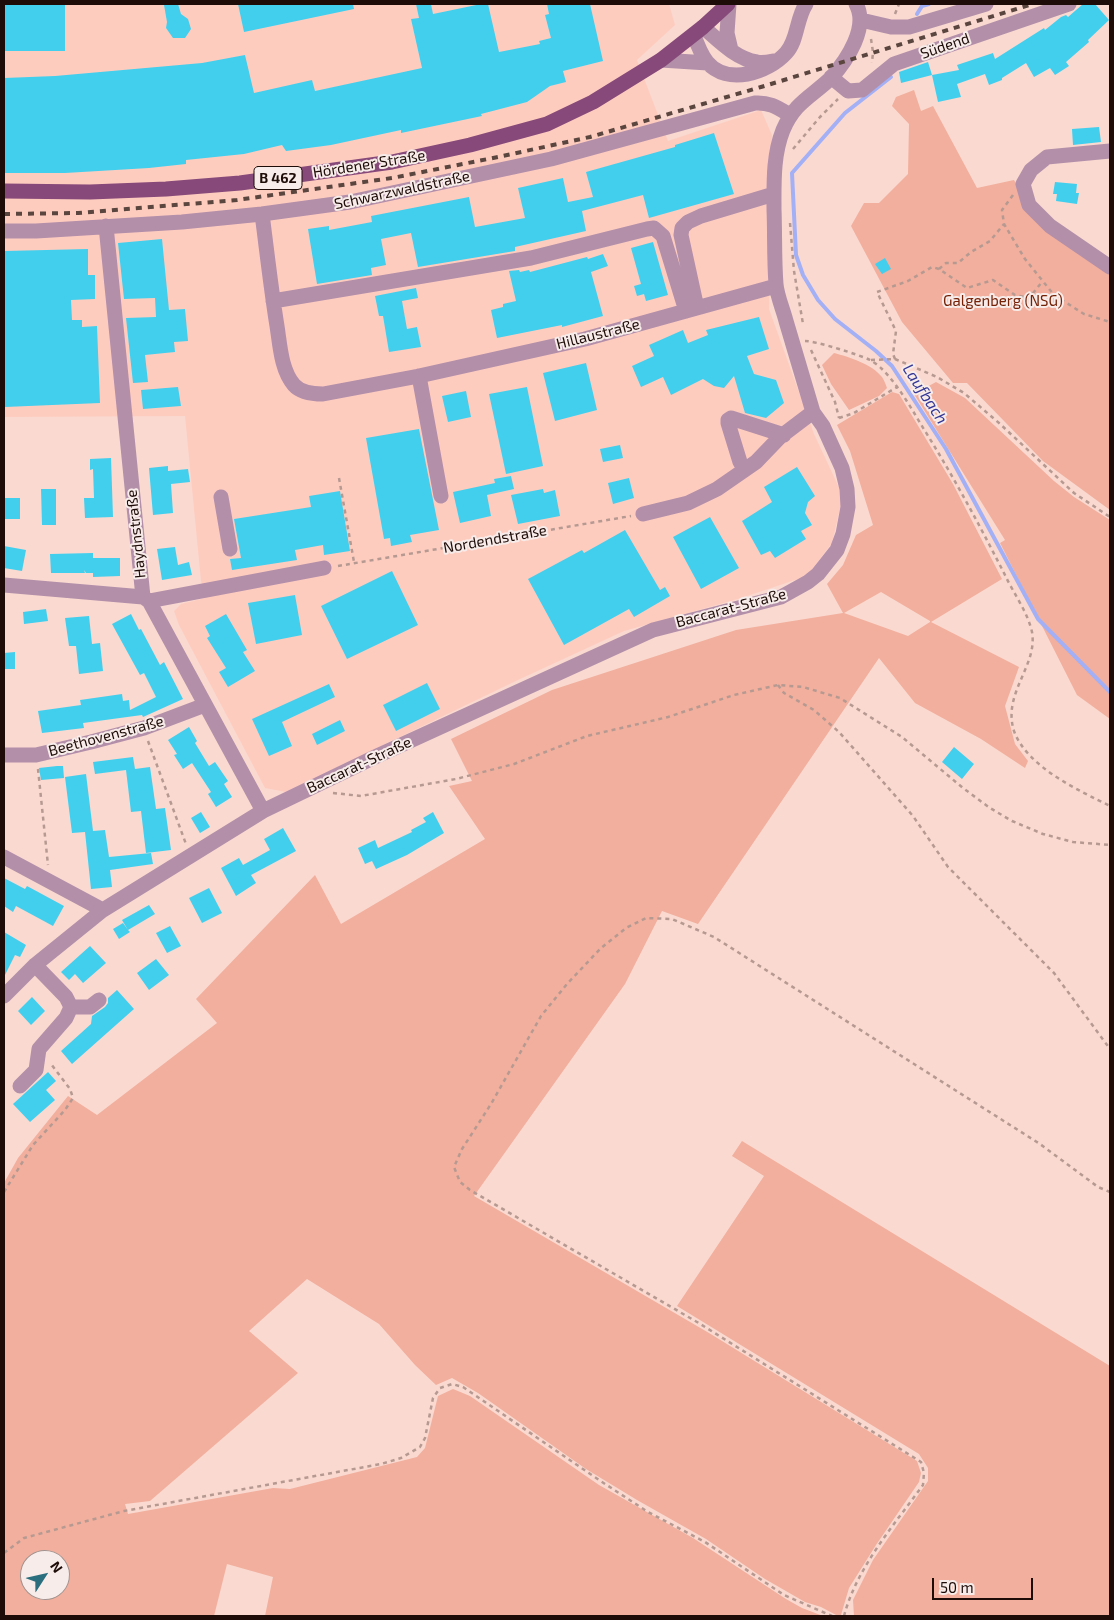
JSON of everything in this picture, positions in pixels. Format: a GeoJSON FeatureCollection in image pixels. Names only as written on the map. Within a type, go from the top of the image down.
{"type":"FeatureCollection","features":[{"type":"Feature","properties":{"kind":"main road","name":"B 462"},"geometry":{"type":"LineString","coordinates":[[698,31],[728,4]]}},
{"type":"Feature","properties":{"kind":"main road","name":"Hördener Straße"},"geometry":{"type":"LineString","coordinates":[[4,191],[90,192],[166,189],[240,183],[392,162],[470,145],[547,124],[593,102],[661,60],[698,31]]}},
{"type":"Feature","properties":{"kind":"street"},"geometry":{"type":"LineString","coordinates":[[728,4],[727,33],[731,50]]}},
{"type":"Feature","properties":{"kind":"street"},"geometry":{"type":"LineString","coordinates":[[661,60],[708,63],[720,71],[732,75],[747,75],[762,70],[787,53],[806,4]]}},
{"type":"Feature","properties":{"kind":"street"},"geometry":{"type":"LineString","coordinates":[[856,4],[867,22],[891,27],[909,27],[986,4]]}},
{"type":"Feature","properties":{"kind":"street","name":"Südend"},"geometry":{"type":"LineString","coordinates":[[848,90],[862,90],[894,64],[1069,4]]}},
{"type":"Feature","properties":{"kind":"street","name":"Baccarat-Straße"},"geometry":{"type":"LineString","coordinates":[[4,996],[35,965],[103,910],[263,811],[377,756],[653,630],[781,597],[808,582],[818,574],[836,550],[843,534],[848,507],[847,489],[842,468],[823,426],[813,412],[776,286],[774,194],[776,154],[782,132],[790,115],[807,96],[831,77],[867,22]]}},
{"type":"Feature","properties":{"kind":"street"},"geometry":{"type":"LineString","coordinates":[[698,31],[742,58],[756,62],[777,61]]}},
{"type":"Feature","properties":{"kind":"street"},"geometry":{"type":"LineString","coordinates":[[698,31],[708,63]]}},
{"type":"Feature","properties":{"kind":"street"},"geometry":{"type":"LineString","coordinates":[[831,77],[848,90]]}},
{"type":"Feature","properties":{"kind":"street","name":"Schwarzwaldstraße"},"geometry":{"type":"LineString","coordinates":[[4,231],[36,231],[182,222],[262,214],[350,202],[551,159],[755,103],[774,105],[790,115]]}},
{"type":"Feature","properties":{"kind":"street"},"geometry":{"type":"LineString","coordinates":[[1110,150],[1048,157],[1031,170],[1023,184],[1029,205],[1050,226],[1110,267]]}},
{"type":"Feature","properties":{"kind":"street"},"geometry":{"type":"LineString","coordinates":[[692,309],[681,235],[682,228],[688,222],[701,216],[774,194]]}},
{"type":"Feature","properties":{"kind":"street","name":"Hillaustraße"},"geometry":{"type":"LineString","coordinates":[[262,214],[273,302],[284,364],[291,381],[296,387],[313,394],[322,394],[419,376],[586,339],[776,286]]}},
{"type":"Feature","properties":{"kind":"street","name":"Haydnstraße"},"geometry":{"type":"LineString","coordinates":[[106,226],[146,599],[263,811]]}},
{"type":"Feature","properties":{"kind":"street"},"geometry":{"type":"LineString","coordinates":[[273,302],[531,258],[654,228],[663,236],[692,309]]}},
{"type":"Feature","properties":{"kind":"street"},"geometry":{"type":"LineString","coordinates":[[419,376],[441,496]]}},
{"type":"Feature","properties":{"kind":"street"},"geometry":{"type":"LineString","coordinates":[[643,514],[688,503],[717,489],[756,462],[784,434],[813,412]]}},
{"type":"Feature","properties":{"kind":"street"},"geometry":{"type":"LineString","coordinates":[[740,462],[728,424],[728,420],[731,418],[784,434]]}},
{"type":"Feature","properties":{"kind":"street"},"geometry":{"type":"LineString","coordinates":[[221,497],[230,549]]}},
{"type":"Feature","properties":{"kind":"street"},"geometry":{"type":"LineString","coordinates":[[4,585],[146,599],[324,568]]}},
{"type":"Feature","properties":{"kind":"street","name":"Beethovenstraße"},"geometry":{"type":"LineString","coordinates":[[4,755],[36,755],[144,728],[205,705]]}},
{"type":"Feature","properties":{"kind":"street"},"geometry":{"type":"LineString","coordinates":[[4,857],[103,910]]}},
{"type":"Feature","properties":{"kind":"street"},"geometry":{"type":"LineString","coordinates":[[35,965],[66,997],[71,1007]]}},
{"type":"Feature","properties":{"kind":"street"},"geometry":{"type":"LineString","coordinates":[[71,1007],[90,1007],[100,1000]]}},
{"type":"Feature","properties":{"kind":"street"},"geometry":{"type":"LineString","coordinates":[[20,1086],[40,1066],[71,1007]]}},
{"type":"Feature","properties":{"kind":"path"},"geometry":{"type":"LineString","coordinates":[[867,22],[874,60],[872,66]]}},
{"type":"Feature","properties":{"kind":"path"},"geometry":{"type":"LineString","coordinates":[[792,149],[820,117],[848,90]]}},
{"type":"Feature","properties":{"kind":"path"},"geometry":{"type":"LineString","coordinates":[[1023,184],[1008,200],[1002,210],[1004,224],[1025,259],[1054,295],[1084,314],[1110,322]]}},
{"type":"Feature","properties":{"kind":"path"},"geometry":{"type":"LineString","coordinates":[[789,215],[794,271],[805,331]]}},
{"type":"Feature","properties":{"kind":"path"},"geometry":{"type":"LineString","coordinates":[[939,269],[946,263],[958,263],[971,252],[990,241],[1004,224]]}},
{"type":"Feature","properties":{"kind":"path"},"geometry":{"type":"LineString","coordinates":[[895,359],[893,354],[896,331],[877,292],[908,281],[932,267],[939,269],[967,288],[993,280],[1015,295],[1029,298],[1042,282]]}},
{"type":"Feature","properties":{"kind":"path"},"geometry":{"type":"LineString","coordinates":[[897,387],[854,413],[839,418],[834,402],[807,341],[870,360],[895,359],[937,377],[964,393],[1074,493],[1110,517]]}},
{"type":"Feature","properties":{"kind":"path"},"geometry":{"type":"LineString","coordinates":[[870,360],[882,369],[897,387],[947,467],[971,510],[1032,633],[1031,651],[1012,704],[1014,731],[1021,744],[1035,761],[1054,775],[1110,806]]}},
{"type":"Feature","properties":{"kind":"path"},"geometry":{"type":"LineString","coordinates":[[339,478],[354,563]]}},
{"type":"Feature","properties":{"kind":"path","name":"Nordendstraße"},"geometry":{"type":"LineString","coordinates":[[324,568],[643,514]]}},
{"type":"Feature","properties":{"kind":"path"},"geometry":{"type":"LineString","coordinates":[[307,790],[362,796],[456,779],[514,764],[587,736],[668,717],[734,695],[778,685],[803,687],[840,698],[902,737],[970,793],[1012,821],[1043,834],[1073,842],[1110,846]]}},
{"type":"Feature","properties":{"kind":"path"},"geometry":{"type":"LineString","coordinates":[[778,685],[784,693],[814,710],[839,732],[913,816],[948,867],[1054,973],[1110,1049]]}},
{"type":"Feature","properties":{"kind":"path"},"geometry":{"type":"LineString","coordinates":[[144,728],[190,856]]}},
{"type":"Feature","properties":{"kind":"path"},"geometry":{"type":"LineString","coordinates":[[36,755],[50,882]]}},
{"type":"Feature","properties":{"kind":"path"},"geometry":{"type":"LineString","coordinates":[[844,1616],[852,1592],[871,1558],[923,1485],[924,1472],[921,1462],[697,1322],[470,1190],[460,1182],[454,1167],[462,1149],[491,1104],[541,1016],[567,984],[601,948],[626,928],[646,918],[672,919],[714,937],[1040,1144],[1098,1187],[1110,1192]]}},
{"type":"Feature","properties":{"kind":"path"},"geometry":{"type":"LineString","coordinates":[[4,1192],[33,1145],[65,1110],[73,1098],[70,1089],[40,1066]]}},
{"type":"Feature","properties":{"kind":"path"},"geometry":{"type":"LineString","coordinates":[[4,1553],[24,1538],[124,1510],[358,1468],[401,1458],[420,1447],[424,1438],[433,1398],[440,1388],[452,1384],[463,1388],[648,1512],[706,1542],[784,1595],[832,1616]]}},
{"type":"Feature","properties":{"kind":"shaded area"},"geometry":{"type":"Polygon","coordinates":[[[4,4],[669,4],[675,25],[637,60],[668,141],[761,110],[772,135],[769,309],[814,434],[843,496],[832,543],[807,576],[738,599],[624,631],[286,792],[265,788],[179,625],[174,611],[181,604],[205,598],[201,581],[185,416],[4,417],[4,4]]]}},
{"type":"Feature","properties":{"kind":"green space","name":"Galgenberg (NSG)"},"geometry":{"type":"Polygon","coordinates":[[[914,90],[921,111],[933,106],[977,188],[1014,180],[1028,205],[1110,266],[1110,510],[1043,461],[967,383],[953,383],[902,322],[851,226],[864,203],[879,203],[908,174],[909,124],[892,106],[896,97],[914,90]]]}},
{"type":"Feature","properties":{"kind":"green space"},"geometry":{"type":"Polygon","coordinates":[[[834,353],[872,368],[882,377],[887,388],[879,396],[849,410],[831,384],[822,365],[834,353]]]}},
{"type":"Feature","properties":{"kind":"green space"},"geometry":{"type":"Polygon","coordinates":[[[936,382],[965,398],[1054,481],[1074,497],[1110,520],[1110,719],[1077,695],[1000,543],[1005,540],[914,394],[936,382]]]}},
{"type":"Feature","properties":{"kind":"green space"},"geometry":{"type":"Polygon","coordinates":[[[892,392],[899,394],[953,484],[1002,579],[931,622],[1019,667],[1005,706],[1015,744],[1028,761],[1025,768],[981,739],[915,703],[879,658],[698,924],[662,911],[625,984],[474,1196],[709,1333],[917,1461],[921,1473],[919,1482],[849,1588],[841,1615],[838,1616],[821,1607],[805,1602],[765,1579],[706,1539],[586,1469],[478,1393],[452,1378],[436,1385],[415,1365],[379,1324],[307,1279],[249,1331],[298,1373],[150,1501],[125,1504],[128,1514],[273,1488],[290,1489],[417,1457],[425,1448],[438,1396],[453,1389],[470,1396],[599,1485],[693,1538],[786,1599],[823,1616],[265,1616],[273,1577],[227,1564],[214,1616],[4,1616],[4,1183],[18,1158],[68,1096],[97,1115],[217,1023],[196,999],[315,875],[341,924],[485,839],[449,786],[472,781],[451,739],[552,690],[736,630],[843,613],[827,584],[843,565],[856,535],[873,525],[850,451],[837,425],[892,392]],[[881,592],[844,613],[908,636],[930,621],[881,592]]]}},
{"type":"Feature","properties":{"kind":"green space"},"geometry":{"type":"Polygon","coordinates":[[[742,1141],[1110,1366],[1110,1616],[854,1616],[853,1600],[873,1560],[928,1481],[928,1468],[919,1454],[677,1306],[764,1176],[732,1156],[742,1141]]]}},
{"type":"Feature","properties":{"kind":"building"},"geometry":{"type":"Polygon","coordinates":[[[4,4],[65,4],[65,51],[4,51],[4,4]]]}},
{"type":"Feature","properties":{"kind":"building"},"geometry":{"type":"Polygon","coordinates":[[[178,4],[181,14],[188,19],[191,29],[185,38],[173,38],[166,28],[167,22],[164,5],[178,4]]]}},
{"type":"Feature","properties":{"kind":"building"},"geometry":{"type":"Polygon","coordinates":[[[238,4],[353,4],[354,9],[244,32],[238,4]]]}},
{"type":"Feature","properties":{"kind":"building"},"geometry":{"type":"Polygon","coordinates":[[[416,4],[431,4],[433,14],[488,4],[499,52],[540,44],[539,41],[551,38],[545,15],[549,14],[547,4],[590,4],[603,61],[563,71],[566,82],[550,86],[527,102],[481,114],[482,116],[401,133],[401,130],[331,145],[286,151],[282,145],[244,154],[186,160],[186,164],[149,168],[65,173],[4,173],[4,78],[55,76],[202,63],[245,55],[254,93],[312,80],[315,91],[422,68],[411,19],[419,18],[416,4]]]}},
{"type":"Feature","properties":{"kind":"building"},"geometry":{"type":"Polygon","coordinates":[[[1083,4],[1095,4],[1109,20],[1088,40],[1089,42],[1066,62],[1069,66],[1055,75],[1050,68],[1034,77],[1026,63],[1002,78],[1002,80],[989,85],[985,74],[957,84],[961,97],[938,102],[932,75],[959,70],[957,65],[993,53],[995,59],[1044,28],[1045,30],[1061,17],[1066,15],[1068,17],[1083,4]]]}},
{"type":"Feature","properties":{"kind":"building"},"geometry":{"type":"Polygon","coordinates":[[[928,62],[932,75],[901,83],[899,72],[928,62]]]}},
{"type":"Feature","properties":{"kind":"building"},"geometry":{"type":"Polygon","coordinates":[[[1099,127],[1101,142],[1073,145],[1072,129],[1099,127]]]}},
{"type":"Feature","properties":{"kind":"building"},"geometry":{"type":"Polygon","coordinates":[[[714,133],[734,194],[649,218],[643,195],[582,211],[586,231],[515,247],[515,251],[418,267],[411,233],[381,239],[386,265],[371,268],[372,275],[317,284],[308,229],[329,226],[329,230],[372,222],[371,216],[469,197],[475,227],[525,218],[518,188],[563,178],[568,202],[593,197],[586,172],[675,147],[675,145],[714,133]]]}},
{"type":"Feature","properties":{"kind":"building"},"geometry":{"type":"Polygon","coordinates":[[[1055,182],[1077,184],[1076,193],[1079,193],[1077,204],[1056,201],[1057,194],[1053,194],[1055,182]]]}},
{"type":"Feature","properties":{"kind":"building"},"geometry":{"type":"Polygon","coordinates":[[[162,239],[169,310],[185,309],[188,341],[174,342],[175,352],[145,355],[148,382],[133,383],[126,318],[156,317],[155,298],[124,299],[118,243],[162,239]]]}},
{"type":"Feature","properties":{"kind":"building"},"geometry":{"type":"Polygon","coordinates":[[[653,242],[668,295],[646,301],[644,294],[637,296],[634,286],[641,284],[631,248],[653,242]]]}},
{"type":"Feature","properties":{"kind":"building"},"geometry":{"type":"Polygon","coordinates":[[[88,249],[88,275],[95,275],[95,299],[71,300],[72,320],[82,320],[82,327],[97,326],[100,403],[5,407],[4,251],[88,249]]]}},
{"type":"Feature","properties":{"kind":"building"},"geometry":{"type":"Polygon","coordinates":[[[603,254],[608,266],[591,272],[603,316],[562,327],[562,325],[497,338],[491,310],[503,307],[503,304],[516,301],[509,271],[519,270],[520,272],[529,270],[530,272],[603,254]]]}},
{"type":"Feature","properties":{"kind":"building"},"geometry":{"type":"Polygon","coordinates":[[[885,258],[891,269],[882,274],[875,264],[885,258]]]}},
{"type":"Feature","properties":{"kind":"building"},"geometry":{"type":"Polygon","coordinates":[[[416,288],[418,298],[402,301],[407,329],[417,327],[421,347],[389,352],[383,316],[379,316],[375,296],[416,288]]]}},
{"type":"Feature","properties":{"kind":"building"},"geometry":{"type":"Polygon","coordinates":[[[759,317],[769,349],[747,356],[754,374],[776,380],[784,403],[766,418],[745,413],[734,376],[724,388],[714,386],[703,379],[671,395],[663,377],[641,387],[632,366],[654,356],[649,345],[683,330],[688,343],[708,335],[706,330],[759,317]]]}},
{"type":"Feature","properties":{"kind":"building"},"geometry":{"type":"Polygon","coordinates":[[[586,363],[597,410],[555,421],[543,373],[586,363]]]}},
{"type":"Feature","properties":{"kind":"building"},"geometry":{"type":"Polygon","coordinates":[[[178,387],[181,406],[143,409],[141,390],[178,387]]]}},
{"type":"Feature","properties":{"kind":"building"},"geometry":{"type":"Polygon","coordinates":[[[527,387],[543,466],[506,474],[489,394],[527,387]]]}},
{"type":"Feature","properties":{"kind":"building"},"geometry":{"type":"Polygon","coordinates":[[[466,391],[471,417],[448,422],[442,396],[466,391]]]}},
{"type":"Feature","properties":{"kind":"building"},"geometry":{"type":"Polygon","coordinates":[[[419,429],[439,530],[410,535],[412,542],[391,546],[390,538],[384,539],[366,438],[419,429]]]}},
{"type":"Feature","properties":{"kind":"building"},"geometry":{"type":"Polygon","coordinates":[[[620,445],[623,458],[603,462],[600,449],[620,445]]]}},
{"type":"Feature","properties":{"kind":"building"},"geometry":{"type":"Polygon","coordinates":[[[111,458],[113,517],[85,518],[84,498],[94,498],[93,469],[90,470],[90,459],[111,458]]]}},
{"type":"Feature","properties":{"kind":"building"},"geometry":{"type":"Polygon","coordinates":[[[168,466],[168,471],[188,469],[190,482],[171,484],[173,513],[153,515],[149,468],[168,466]]]}},
{"type":"Feature","properties":{"kind":"building"},"geometry":{"type":"Polygon","coordinates":[[[797,467],[815,496],[808,502],[805,513],[812,525],[801,531],[806,539],[775,558],[770,551],[761,555],[742,521],[772,502],[764,487],[797,467]]]}},
{"type":"Feature","properties":{"kind":"building"},"geometry":{"type":"Polygon","coordinates":[[[511,476],[514,489],[487,495],[491,516],[460,523],[453,492],[495,483],[494,479],[511,476]]]}},
{"type":"Feature","properties":{"kind":"building"},"geometry":{"type":"Polygon","coordinates":[[[629,478],[634,498],[613,504],[608,483],[629,478]]]}},
{"type":"Feature","properties":{"kind":"building"},"geometry":{"type":"Polygon","coordinates":[[[41,489],[56,489],[56,525],[42,525],[41,489]]]}},
{"type":"Feature","properties":{"kind":"building"},"geometry":{"type":"Polygon","coordinates":[[[543,489],[544,493],[555,490],[560,516],[518,524],[511,495],[543,489]]]}},
{"type":"Feature","properties":{"kind":"building"},"geometry":{"type":"Polygon","coordinates":[[[340,491],[350,551],[324,555],[323,545],[295,550],[297,560],[232,570],[230,559],[241,558],[234,519],[311,507],[309,496],[340,491]]]}},
{"type":"Feature","properties":{"kind":"building"},"geometry":{"type":"Polygon","coordinates":[[[4,498],[20,498],[20,519],[5,519],[4,498]]]}},
{"type":"Feature","properties":{"kind":"building"},"geometry":{"type":"Polygon","coordinates":[[[710,517],[739,568],[701,589],[673,537],[710,517]]]}},
{"type":"Feature","properties":{"kind":"building"},"geometry":{"type":"Polygon","coordinates":[[[625,530],[660,590],[665,587],[670,596],[634,617],[629,609],[564,645],[528,579],[582,550],[584,553],[625,530]]]}},
{"type":"Feature","properties":{"kind":"building"},"geometry":{"type":"Polygon","coordinates":[[[4,546],[26,550],[22,571],[4,568],[4,546]]]}},
{"type":"Feature","properties":{"kind":"building"},"geometry":{"type":"Polygon","coordinates":[[[175,547],[178,565],[189,562],[192,575],[162,580],[157,549],[175,547]]]}},
{"type":"Feature","properties":{"kind":"building"},"geometry":{"type":"Polygon","coordinates":[[[93,553],[93,558],[120,558],[120,576],[93,577],[93,573],[86,573],[84,570],[85,573],[51,573],[50,554],[93,553]]]}},
{"type":"Feature","properties":{"kind":"building"},"geometry":{"type":"Polygon","coordinates":[[[392,571],[418,625],[347,659],[321,606],[392,571]]]}},
{"type":"Feature","properties":{"kind":"building"},"geometry":{"type":"Polygon","coordinates":[[[295,595],[302,635],[256,644],[248,603],[295,595]]]}},
{"type":"Feature","properties":{"kind":"building"},"geometry":{"type":"Polygon","coordinates":[[[46,609],[48,621],[24,624],[23,612],[46,609]]]}},
{"type":"Feature","properties":{"kind":"building"},"geometry":{"type":"Polygon","coordinates":[[[131,614],[160,665],[164,662],[183,699],[143,717],[142,715],[83,723],[84,728],[42,733],[38,711],[81,705],[80,700],[122,694],[123,701],[129,700],[130,710],[156,697],[144,673],[140,675],[112,624],[131,614]]]}},
{"type":"Feature","properties":{"kind":"building"},"geometry":{"type":"Polygon","coordinates":[[[226,614],[247,650],[243,652],[255,671],[228,687],[219,672],[226,668],[207,638],[210,636],[205,626],[226,614]]]}},
{"type":"Feature","properties":{"kind":"building"},"geometry":{"type":"Polygon","coordinates":[[[89,616],[92,644],[100,643],[103,671],[79,674],[76,646],[69,646],[65,618],[89,616]]]}},
{"type":"Feature","properties":{"kind":"building"},"geometry":{"type":"Polygon","coordinates":[[[15,652],[15,669],[4,669],[4,653],[15,652]]]}},
{"type":"Feature","properties":{"kind":"building"},"geometry":{"type":"Polygon","coordinates":[[[427,683],[440,709],[396,731],[383,705],[427,683]]]}},
{"type":"Feature","properties":{"kind":"building"},"geometry":{"type":"Polygon","coordinates":[[[329,684],[335,697],[282,722],[292,746],[269,756],[252,719],[329,684]]]}},
{"type":"Feature","properties":{"kind":"building"},"geometry":{"type":"Polygon","coordinates":[[[340,720],[345,731],[317,745],[312,734],[340,720]]]}},
{"type":"Feature","properties":{"kind":"building"},"geometry":{"type":"Polygon","coordinates":[[[189,727],[197,741],[195,743],[209,766],[215,762],[228,781],[224,784],[232,797],[216,807],[208,794],[211,792],[192,763],[183,769],[174,755],[177,754],[168,740],[189,727]]]}},
{"type":"Feature","properties":{"kind":"building"},"geometry":{"type":"Polygon","coordinates":[[[954,747],[974,764],[962,779],[942,762],[954,747]]]}},
{"type":"Feature","properties":{"kind":"building"},"geometry":{"type":"Polygon","coordinates":[[[133,757],[135,769],[150,767],[156,809],[165,808],[171,850],[146,853],[141,811],[131,812],[126,770],[95,774],[93,762],[133,757]]]}},
{"type":"Feature","properties":{"kind":"building"},"geometry":{"type":"Polygon","coordinates":[[[63,766],[64,778],[41,780],[39,768],[63,766]]]}},
{"type":"Feature","properties":{"kind":"building"},"geometry":{"type":"Polygon","coordinates":[[[86,774],[93,831],[105,830],[109,857],[151,853],[153,864],[110,870],[112,887],[91,889],[85,832],[72,833],[65,777],[86,774]]]}},
{"type":"Feature","properties":{"kind":"building"},"geometry":{"type":"Polygon","coordinates":[[[201,812],[210,827],[200,833],[191,818],[201,812]]]}},
{"type":"Feature","properties":{"kind":"building"},"geometry":{"type":"Polygon","coordinates":[[[433,812],[444,833],[407,855],[376,869],[372,861],[365,864],[358,848],[375,840],[378,848],[412,832],[411,830],[426,822],[423,818],[433,812]]]}},
{"type":"Feature","properties":{"kind":"building"},"geometry":{"type":"Polygon","coordinates":[[[283,828],[296,851],[251,875],[256,883],[236,896],[221,868],[239,858],[243,865],[270,850],[264,839],[283,828]]]}},
{"type":"Feature","properties":{"kind":"building"},"geometry":{"type":"Polygon","coordinates":[[[4,878],[25,889],[27,886],[64,906],[53,926],[16,906],[13,912],[4,906],[4,878]]]}},
{"type":"Feature","properties":{"kind":"building"},"geometry":{"type":"Polygon","coordinates":[[[209,888],[222,913],[202,923],[189,898],[209,888]]]}},
{"type":"Feature","properties":{"kind":"building"},"geometry":{"type":"Polygon","coordinates":[[[149,905],[155,914],[128,930],[122,920],[149,905]]]}},
{"type":"Feature","properties":{"kind":"building"},"geometry":{"type":"Polygon","coordinates":[[[123,923],[130,932],[119,939],[113,929],[123,923]]]}},
{"type":"Feature","properties":{"kind":"building"},"geometry":{"type":"Polygon","coordinates":[[[170,926],[181,946],[167,953],[156,933],[170,926]]]}},
{"type":"Feature","properties":{"kind":"building"},"geometry":{"type":"Polygon","coordinates":[[[4,932],[26,945],[20,957],[15,955],[4,977],[4,932]]]}},
{"type":"Feature","properties":{"kind":"building"},"geometry":{"type":"Polygon","coordinates":[[[90,946],[106,963],[83,983],[75,974],[69,980],[61,972],[90,946]]]}},
{"type":"Feature","properties":{"kind":"building"},"geometry":{"type":"Polygon","coordinates":[[[156,959],[169,975],[149,990],[137,973],[156,959]]]}},
{"type":"Feature","properties":{"kind":"building"},"geometry":{"type":"Polygon","coordinates":[[[117,990],[134,1009],[72,1064],[61,1051],[91,1024],[92,1016],[105,1007],[108,1003],[108,998],[117,990]]]}},
{"type":"Feature","properties":{"kind":"building"},"geometry":{"type":"Polygon","coordinates":[[[32,997],[45,1011],[31,1025],[18,1011],[32,997]]]}},
{"type":"Feature","properties":{"kind":"building"},"geometry":{"type":"Polygon","coordinates":[[[48,1072],[56,1081],[46,1090],[55,1100],[30,1122],[13,1104],[48,1072]]]}},
{"type":"Feature","properties":{"kind":"waterway","name":"Laufbach"},"geometry":{"type":"LineString","coordinates":[[917,14],[922,6],[929,4]]}},
{"type":"Feature","properties":{"kind":"waterway","name":"Laufbach"},"geometry":{"type":"LineString","coordinates":[[891,77],[845,113],[792,173],[796,255],[803,275],[818,300],[835,319],[892,366],[946,449],[1038,619],[1110,692]]}},
{"type":"Feature","properties":{"kind":"railway"},"geometry":{"type":"LineString","coordinates":[[4,214],[78,213],[237,200],[392,178],[498,157],[590,137],[1033,4]]}}]}
